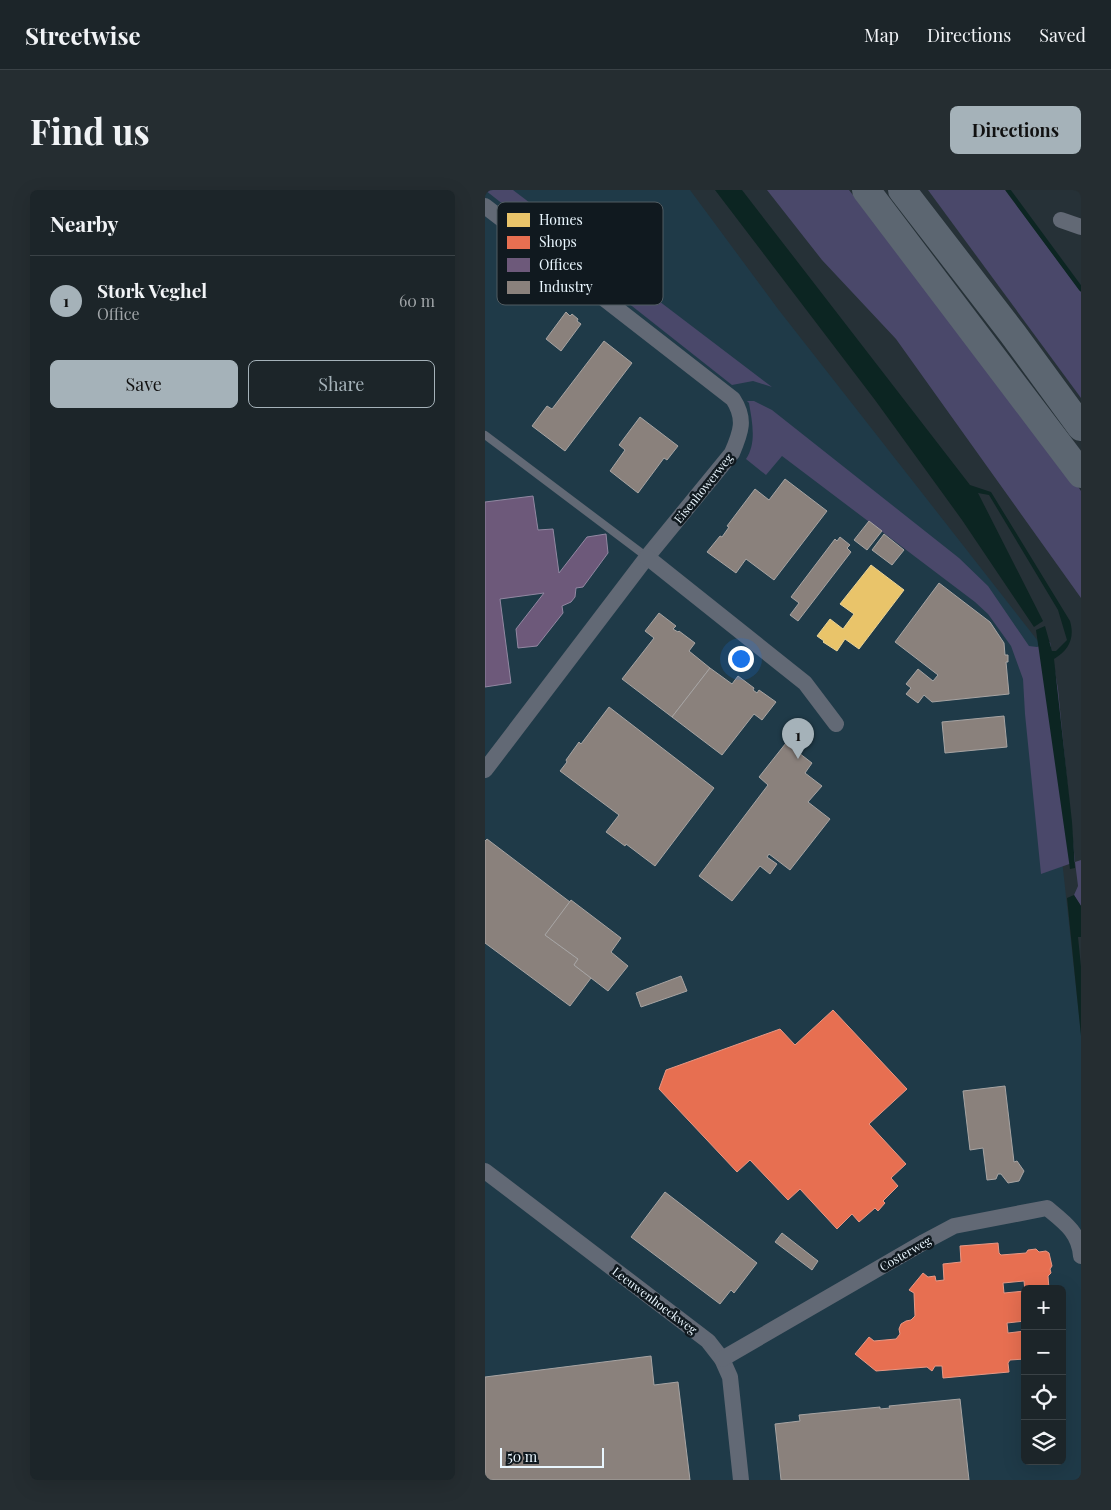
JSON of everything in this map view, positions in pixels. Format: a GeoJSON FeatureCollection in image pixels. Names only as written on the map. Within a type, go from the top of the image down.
{"type":"FeatureCollection","features":[{"type":"Feature","properties":{"kind":"highway"},"geometry":{"type":"LineString","coordinates":[[866,190],[1081,474]]}},
{"type":"Feature","properties":{"kind":"highway"},"geometry":{"type":"LineString","coordinates":[[902,190],[1013,334],[1081,427]]}},
{"type":"Feature","properties":{"kind":"street","name":"Eisenhowerweg"},"geometry":{"type":"LineString","coordinates":[[485,206],[497,215]]}},
{"type":"Feature","properties":{"kind":"street"},"geometry":{"type":"LineString","coordinates":[[1061,220],[1081,227]]}},
{"type":"Feature","properties":{"kind":"street","name":"Eisenhowerweg"},"geometry":{"type":"LineString","coordinates":[[485,770],[647,557],[732,454],[738,439],[741,411],[733,399],[613,305]]}},
{"type":"Feature","properties":{"kind":"street"},"geometry":{"type":"LineString","coordinates":[[647,557],[805,683],[836,724]]}},
{"type":"Feature","properties":{"kind":"street","name":"Leeuwenhoeckweg"},"geometry":{"type":"LineString","coordinates":[[485,1172],[709,1341],[722,1359],[730,1377],[741,1480]]}},
{"type":"Feature","properties":{"kind":"street","name":"Costerweg"},"geometry":{"type":"LineString","coordinates":[[722,1359],[923,1242],[955,1226],[1047,1208],[1067,1224],[1080,1244],[1081,1256]]}},
{"type":"Feature","properties":{"kind":"lane"},"geometry":{"type":"LineString","coordinates":[[485,435],[647,557]]}},
{"type":"Feature","properties":{"kind":"shaded area"},"geometry":{"type":"Polygon","coordinates":[[[485,190],[690,190],[778,309],[1038,641],[1081,1033],[1081,1480],[485,1480],[485,190]]]}},
{"type":"Feature","properties":{"kind":"shaded area"},"geometry":{"type":"Polygon","coordinates":[[[485,190],[513,190],[529,202],[500,202],[485,190]]]}},
{"type":"Feature","properties":{"kind":"shaded area"},"geometry":{"type":"Polygon","coordinates":[[[715,190],[742,190],[970,485],[991,492],[1070,621],[1072,633],[1067,648],[1054,659],[1072,822],[1075,868],[1070,869],[1036,630],[1045,626],[1052,651],[1056,651],[1067,640],[1058,610],[989,495],[978,493],[1043,621],[1034,627],[962,520],[875,400],[715,190]]]}},
{"type":"Feature","properties":{"kind":"shaded area"},"geometry":{"type":"Polygon","coordinates":[[[767,190],[849,190],[1075,482],[1081,491],[1081,598],[896,339],[822,260],[767,190]]]}},
{"type":"Feature","properties":{"kind":"shaded area"},"geometry":{"type":"Polygon","coordinates":[[[928,190],[1005,190],[1081,292],[1081,398],[928,190]]]}},
{"type":"Feature","properties":{"kind":"shaded area"},"geometry":{"type":"Polygon","coordinates":[[[663,304],[772,387],[753,381],[732,385],[631,305],[663,304]]]}},
{"type":"Feature","properties":{"kind":"shaded area"},"geometry":{"type":"Polygon","coordinates":[[[747,401],[754,401],[772,410],[959,558],[988,586],[1029,646],[1037,647],[1050,642],[1058,689],[1075,862],[1041,874],[1023,679],[1011,646],[988,614],[975,602],[782,456],[766,475],[746,459],[753,439],[749,403],[747,401]]]}},
{"type":"Feature","properties":{"kind":"shaded area"},"geometry":{"type":"Polygon","coordinates":[[[1081,860],[1081,906],[1074,895],[1078,886],[1075,862],[1081,860]]]}},
{"type":"Feature","properties":{"kind":"shaded area"},"geometry":{"type":"Polygon","coordinates":[[[1074,895],[1081,906],[1081,937],[1078,937],[1081,967],[1081,1036],[1067,898],[1074,895]]]}},
{"type":"Feature","properties":{"kind":"building: Homes"},"geometry":{"type":"Polygon","coordinates":[[[871,565],[904,590],[859,649],[845,639],[837,651],[817,636],[830,619],[843,629],[854,614],[840,604],[871,565]]]}},
{"type":"Feature","properties":{"kind":"building: Shops"},"geometry":{"type":"Polygon","coordinates":[[[833,1010],[907,1089],[869,1124],[906,1164],[891,1178],[898,1186],[883,1201],[885,1203],[878,1211],[875,1208],[859,1222],[852,1214],[837,1229],[800,1189],[788,1200],[750,1160],[737,1172],[659,1089],[666,1070],[780,1029],[795,1045],[833,1010]]]}},
{"type":"Feature","properties":{"kind":"building: Shops"},"geometry":{"type":"Polygon","coordinates":[[[998,1243],[1001,1255],[1026,1253],[1028,1250],[1036,1249],[1039,1252],[1046,1251],[1049,1253],[1052,1266],[1050,1269],[1051,1273],[1048,1276],[1049,1285],[1024,1285],[1024,1281],[1003,1283],[1004,1293],[1021,1291],[1021,1321],[1007,1323],[1008,1333],[1021,1331],[1021,1359],[1010,1360],[1008,1363],[1009,1372],[943,1378],[942,1366],[935,1366],[932,1371],[927,1367],[876,1371],[855,1354],[869,1337],[874,1341],[896,1339],[900,1334],[901,1324],[915,1316],[914,1293],[909,1290],[923,1273],[928,1277],[935,1276],[936,1281],[944,1280],[943,1264],[961,1262],[960,1246],[998,1243]]]}},
{"type":"Feature","properties":{"kind":"building: Offices"},"geometry":{"type":"Polygon","coordinates":[[[533,496],[538,530],[553,529],[559,573],[587,537],[606,534],[608,553],[583,587],[576,588],[575,597],[571,602],[562,606],[563,613],[537,646],[518,648],[516,629],[544,593],[500,599],[511,683],[485,687],[485,502],[533,496]]]}},
{"type":"Feature","properties":{"kind":"building: Industry"},"geometry":{"type":"Polygon","coordinates":[[[566,312],[570,316],[572,314],[581,324],[561,351],[546,339],[566,312]]]}},
{"type":"Feature","properties":{"kind":"building: Industry"},"geometry":{"type":"Polygon","coordinates":[[[604,341],[632,363],[565,451],[532,426],[547,406],[552,409],[604,341]]]}},
{"type":"Feature","properties":{"kind":"building: Industry"},"geometry":{"type":"Polygon","coordinates":[[[640,417],[678,446],[667,460],[664,458],[638,493],[610,471],[625,450],[619,445],[640,417]]]}},
{"type":"Feature","properties":{"kind":"building: Industry"},"geometry":{"type":"Polygon","coordinates":[[[785,479],[827,511],[774,580],[746,559],[736,573],[707,552],[720,536],[722,537],[729,527],[727,526],[755,489],[769,500],[785,479]]]}},
{"type":"Feature","properties":{"kind":"building: Industry"},"geometry":{"type":"Polygon","coordinates":[[[869,521],[882,531],[867,550],[854,540],[869,521]]]}},
{"type":"Feature","properties":{"kind":"building: Industry"},"geometry":{"type":"Polygon","coordinates":[[[884,534],[904,550],[892,565],[872,550],[884,534]]]}},
{"type":"Feature","properties":{"kind":"building: Industry"},"geometry":{"type":"Polygon","coordinates":[[[840,537],[850,545],[847,548],[851,552],[798,621],[790,615],[799,603],[791,597],[835,539],[837,541],[840,537]]]}},
{"type":"Feature","properties":{"kind":"building: Industry"},"geometry":{"type":"Polygon","coordinates":[[[939,583],[990,622],[1004,643],[1005,655],[1008,655],[1008,662],[1006,662],[1009,694],[932,702],[924,695],[918,703],[906,694],[911,688],[906,684],[918,669],[933,681],[938,675],[895,642],[939,583]]]}},
{"type":"Feature","properties":{"kind":"building: Industry"},"geometry":{"type":"Polygon","coordinates":[[[659,613],[676,626],[673,629],[679,631],[695,643],[689,651],[710,668],[672,717],[622,679],[654,638],[645,631],[659,613]]]}},
{"type":"Feature","properties":{"kind":"building: Industry"},"geometry":{"type":"Polygon","coordinates":[[[710,668],[732,684],[738,676],[754,688],[753,690],[757,693],[759,690],[776,702],[762,720],[754,714],[722,755],[672,717],[710,668]]]}},
{"type":"Feature","properties":{"kind":"building: Industry"},"geometry":{"type":"Polygon","coordinates":[[[609,707],[714,788],[655,866],[626,844],[625,846],[606,832],[619,815],[560,771],[579,742],[581,744],[609,707]]]}},
{"type":"Feature","properties":{"kind":"building: Industry"},"geometry":{"type":"Polygon","coordinates":[[[1004,716],[1007,747],[945,753],[942,722],[1004,716]]]}},
{"type":"Feature","properties":{"kind":"building: Industry"},"geometry":{"type":"Polygon","coordinates":[[[786,743],[812,763],[805,773],[822,786],[808,802],[830,819],[790,870],[769,854],[767,857],[777,864],[770,874],[760,866],[732,901],[699,876],[768,785],[759,777],[786,743]]]}},
{"type":"Feature","properties":{"kind":"building: Industry"},"geometry":{"type":"Polygon","coordinates":[[[487,839],[570,902],[545,935],[578,959],[574,965],[591,978],[570,1006],[485,943],[485,841],[487,839]]]}},
{"type":"Feature","properties":{"kind":"building: Industry"},"geometry":{"type":"Polygon","coordinates":[[[571,900],[621,938],[611,952],[628,966],[608,991],[574,965],[578,959],[545,935],[571,900]]]}},
{"type":"Feature","properties":{"kind":"building: Industry"},"geometry":{"type":"Polygon","coordinates":[[[681,976],[687,991],[641,1007],[636,993],[681,976]]]}},
{"type":"Feature","properties":{"kind":"building: Industry"},"geometry":{"type":"Polygon","coordinates":[[[1005,1086],[1014,1162],[1017,1161],[1024,1171],[1019,1181],[1008,1183],[1001,1174],[998,1174],[996,1179],[987,1180],[983,1148],[970,1150],[963,1091],[1005,1086]]]}},
{"type":"Feature","properties":{"kind":"building: Industry"},"geometry":{"type":"Polygon","coordinates":[[[665,1192],[757,1263],[734,1293],[731,1290],[720,1304],[631,1237],[665,1192]]]}},
{"type":"Feature","properties":{"kind":"building: Industry"},"geometry":{"type":"Polygon","coordinates":[[[782,1233],[818,1261],[812,1270],[775,1242],[782,1233]]]}},
{"type":"Feature","properties":{"kind":"building: Industry"},"geometry":{"type":"Polygon","coordinates":[[[651,1356],[654,1385],[678,1382],[690,1480],[485,1480],[485,1377],[651,1356]]]}},
{"type":"Feature","properties":{"kind":"building: Industry"},"geometry":{"type":"Polygon","coordinates":[[[960,1399],[969,1480],[781,1480],[775,1424],[800,1421],[799,1415],[880,1407],[880,1409],[890,1408],[889,1406],[960,1399]]]}},
{"type":"Feature","properties":{"kind":"waterway"},"geometry":{"type":"LineString","coordinates":[[1008,190],[1081,289]]}},
{"type":"Feature","properties":{"kind":"place","name":"Stork Veghel"},"geometry":{"type":"Point","coordinates":[798,759]}}]}
